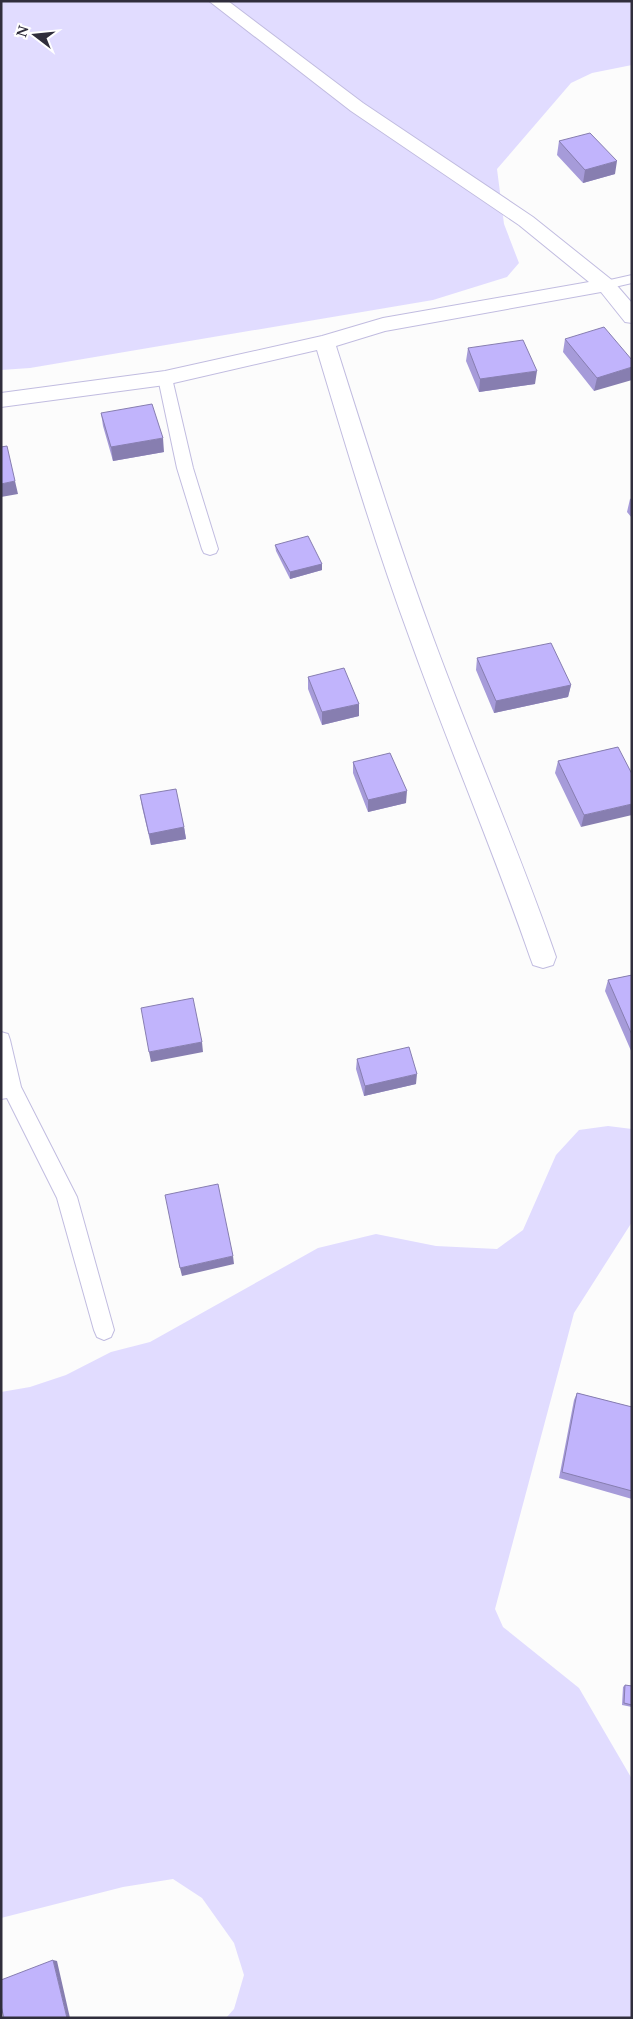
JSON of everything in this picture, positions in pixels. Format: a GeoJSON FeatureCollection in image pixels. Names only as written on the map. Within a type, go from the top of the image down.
{"type":"FeatureCollection","features":[{"type":"Feature","properties":{"kind":"street"},"geometry":{"type":"LineString","coordinates":[[217,1],[358,106],[526,221],[606,286],[632,317]]}},
{"type":"Feature","properties":{"kind":"street"},"geometry":{"type":"LineString","coordinates":[[1,400],[165,378],[325,342],[383,325],[606,286]]}},
{"type":"Feature","properties":{"kind":"street"},"geometry":{"type":"LineString","coordinates":[[325,342],[373,501],[422,641],[522,896],[543,957]]}},
{"type":"Feature","properties":{"kind":"lane"},"geometry":{"type":"LineString","coordinates":[[606,286],[632,279]]}},
{"type":"Feature","properties":{"kind":"lane"},"geometry":{"type":"LineString","coordinates":[[165,378],[185,468],[210,549]]}},
{"type":"Feature","properties":{"kind":"lane"},"geometry":{"type":"LineString","coordinates":[[1,1040],[6,1089],[68,1196],[104,1330]]}},
{"type":"Feature","properties":{"kind":"shaded area"},"geometry":{"type":"Polygon","coordinates":[[[1,1],[632,1],[632,65],[592,73],[571,83],[497,169],[504,224],[519,263],[507,277],[433,300],[30,368],[1,370],[1,1]]]}},
{"type":"Feature","properties":{"kind":"shaded area"},"geometry":{"type":"Polygon","coordinates":[[[608,1126],[632,1129],[632,1222],[574,1313],[495,1609],[503,1627],[579,1688],[632,1779],[632,2018],[226,2018],[234,2009],[244,1975],[234,1943],[202,1898],[173,1879],[123,1887],[1,1918],[1,1392],[30,1387],[66,1375],[111,1352],[150,1342],[318,1248],[376,1234],[436,1246],[497,1249],[523,1230],[556,1155],[579,1130],[608,1126]]]}},
{"type":"Feature","properties":{"kind":"building"},"geometry":{"type":"Polygon","coordinates":[[[590,133],[617,161],[585,170],[559,141],[590,133]]]}},
{"type":"Feature","properties":{"kind":"building"},"geometry":{"type":"Polygon","coordinates":[[[604,327],[632,360],[632,367],[597,378],[565,339],[604,327]]]}},
{"type":"Feature","properties":{"kind":"building"},"geometry":{"type":"Polygon","coordinates":[[[523,340],[537,371],[480,379],[468,348],[523,340]]]}},
{"type":"Feature","properties":{"kind":"building"},"geometry":{"type":"Polygon","coordinates":[[[152,404],[163,438],[111,447],[101,413],[152,404]]]}},
{"type":"Feature","properties":{"kind":"building"},"geometry":{"type":"Polygon","coordinates":[[[7,446],[15,481],[1,484],[1,447],[7,446]]]}},
{"type":"Feature","properties":{"kind":"building"},"geometry":{"type":"Polygon","coordinates":[[[308,536],[322,564],[290,572],[275,545],[308,536]]]}},
{"type":"Feature","properties":{"kind":"building"},"geometry":{"type":"Polygon","coordinates":[[[551,643],[571,685],[496,701],[477,658],[551,643]]]}},
{"type":"Feature","properties":{"kind":"building"},"geometry":{"type":"Polygon","coordinates":[[[344,668],[359,704],[322,712],[308,677],[344,668]]]}},
{"type":"Feature","properties":{"kind":"building"},"geometry":{"type":"Polygon","coordinates":[[[618,747],[632,774],[632,804],[584,815],[558,761],[618,747]]]}},
{"type":"Feature","properties":{"kind":"building"},"geometry":{"type":"Polygon","coordinates":[[[390,753],[407,791],[368,800],[353,762],[390,753]]]}},
{"type":"Feature","properties":{"kind":"building"},"geometry":{"type":"Polygon","coordinates":[[[176,789],[184,827],[149,834],[140,795],[176,789]]]}},
{"type":"Feature","properties":{"kind":"building"},"geometry":{"type":"Polygon","coordinates":[[[632,975],[632,1035],[608,980],[632,975]]]}},
{"type":"Feature","properties":{"kind":"building"},"geometry":{"type":"Polygon","coordinates":[[[193,998],[202,1042],[149,1052],[141,1008],[193,998]]]}},
{"type":"Feature","properties":{"kind":"building"},"geometry":{"type":"Polygon","coordinates":[[[409,1047],[417,1074],[365,1086],[357,1059],[409,1047]]]}},
{"type":"Feature","properties":{"kind":"building"},"geometry":{"type":"Polygon","coordinates":[[[218,1184],[233,1256],[180,1268],[165,1195],[218,1184]]]}},
{"type":"Feature","properties":{"kind":"building"},"geometry":{"type":"Polygon","coordinates":[[[577,1393],[632,1407],[632,1491],[562,1472],[577,1393]]]}},
{"type":"Feature","properties":{"kind":"building"},"geometry":{"type":"Polygon","coordinates":[[[625,1685],[632,1686],[632,1705],[624,1703],[625,1685]]]}},
{"type":"Feature","properties":{"kind":"building"},"geometry":{"type":"Polygon","coordinates":[[[53,1960],[67,2018],[4,2018],[1,2006],[1,1980],[53,1960]]]}}]}
